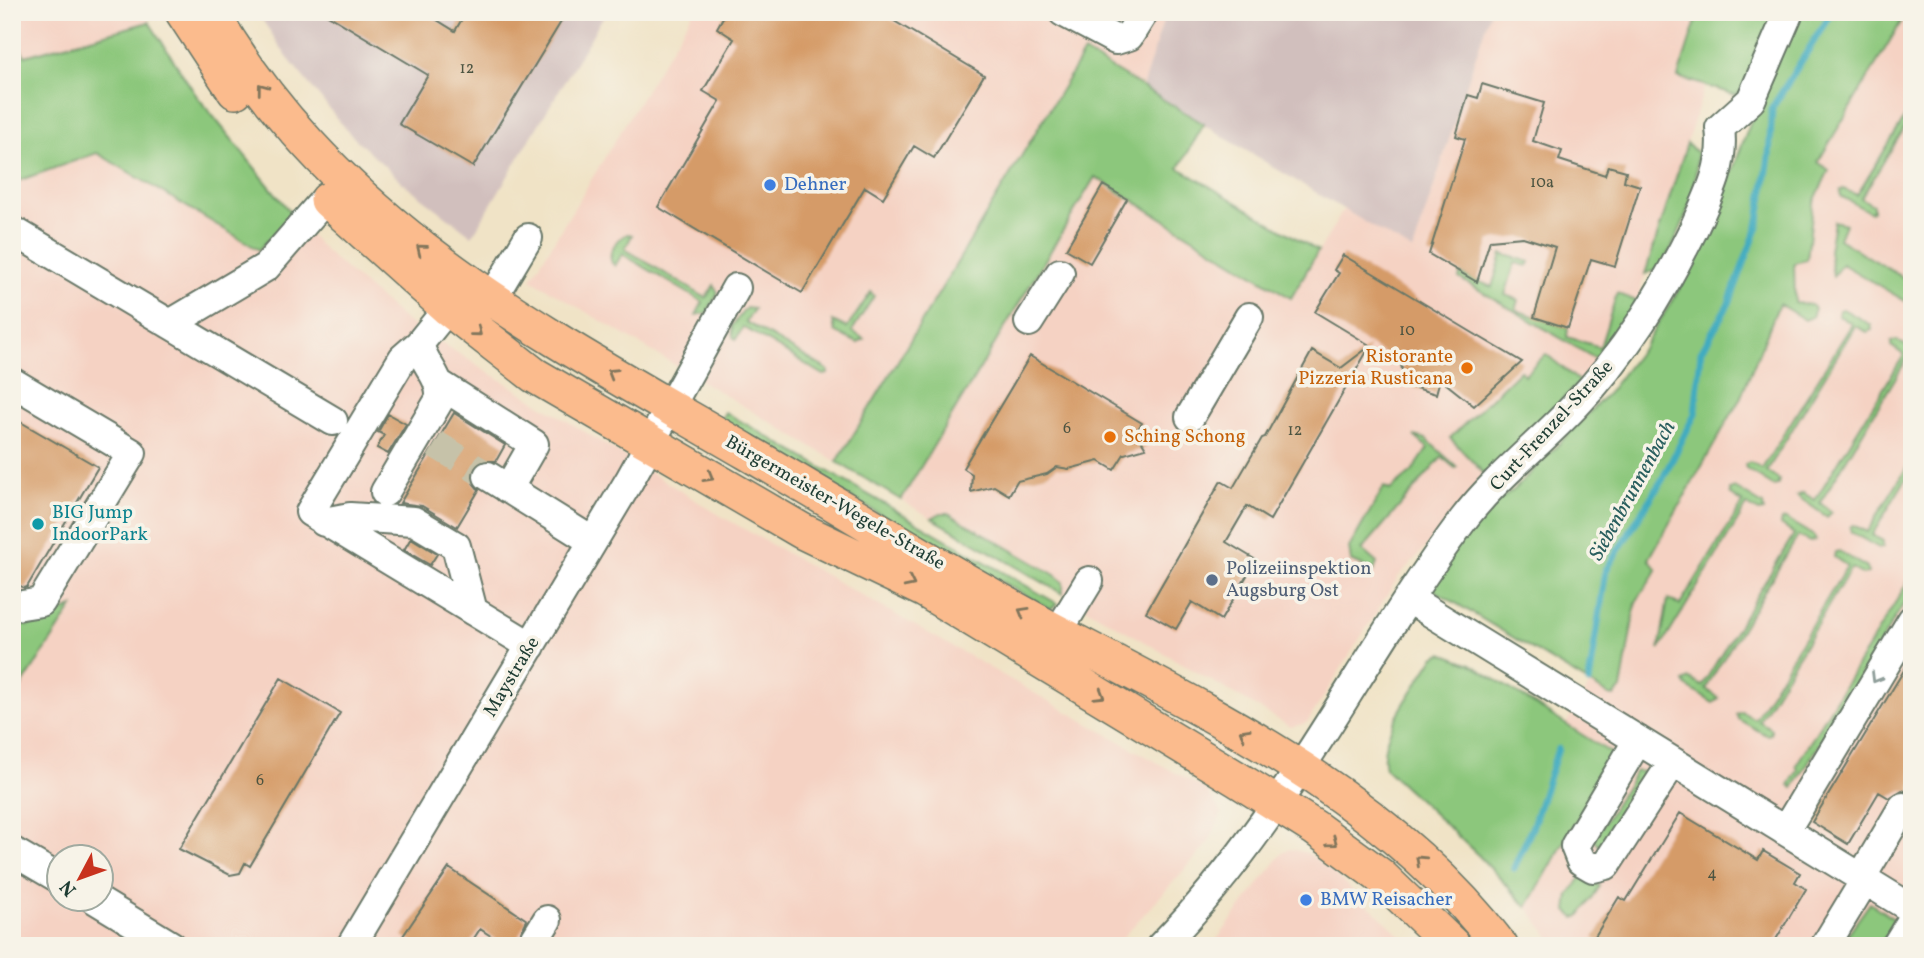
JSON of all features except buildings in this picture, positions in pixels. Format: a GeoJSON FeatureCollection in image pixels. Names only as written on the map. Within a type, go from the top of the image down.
{"type":"FeatureCollection","features":[{"type":"Feature","properties":{"kind":"main road","name":"Bürgermeister-Wegele-Straße"},"geometry":{"type":"LineString","coordinates":[[183,12],[206,51],[256,120],[326,198],[448,308],[534,375],[802,531],[1050,646],[1162,686],[1303,769],[1341,794],[1411,852],[1471,911],[1500,946]]}},
{"type":"Feature","properties":{"kind":"main road","name":"Bürgermeister-Wegele-Straße"},"geometry":{"type":"LineString","coordinates":[[211,12],[263,90],[328,166],[412,242],[491,300],[671,408],[1050,646],[1379,875],[1453,946]]}},
{"type":"Feature","properties":{"kind":"street"},"geometry":{"type":"LineString","coordinates":[[1063,12],[1116,40],[1129,36],[1144,12]]}},
{"type":"Feature","properties":{"kind":"street","name":"Curt-Frenzel-Straße"},"geometry":{"type":"LineString","coordinates":[[1161,946],[1199,906],[1303,769],[1409,599],[1464,519],[1598,381],[1664,289],[1716,176],[1723,149],[1720,128],[1751,100],[1789,12]]}},
{"type":"Feature","properties":{"kind":"street"},"geometry":{"type":"LineString","coordinates":[[170,324],[266,267],[326,198]]}},
{"type":"Feature","properties":{"kind":"street"},"geometry":{"type":"LineString","coordinates":[[12,230],[333,421]]}},
{"type":"Feature","properties":{"kind":"street"},"geometry":{"type":"LineString","coordinates":[[491,300],[528,239]]}},
{"type":"Feature","properties":{"kind":"street"},"geometry":{"type":"LineString","coordinates":[[1029,322],[1059,272]]}},
{"type":"Feature","properties":{"kind":"street","name":"Maystraße"},"geometry":{"type":"LineString","coordinates":[[351,946],[671,408],[736,288]]}},
{"type":"Feature","properties":{"kind":"street"},"geometry":{"type":"LineString","coordinates":[[448,308],[419,344],[403,358],[310,512],[531,646]]}},
{"type":"Feature","properties":{"kind":"street"},"geometry":{"type":"LineString","coordinates":[[1190,417],[1249,317]]}},
{"type":"Feature","properties":{"kind":"street"},"geometry":{"type":"LineString","coordinates":[[419,344],[421,355],[441,385],[534,444],[498,482],[592,541]]}},
{"type":"Feature","properties":{"kind":"street"},"geometry":{"type":"LineString","coordinates":[[12,382],[132,453],[41,602],[16,606],[12,603]]}},
{"type":"Feature","properties":{"kind":"street"},"geometry":{"type":"LineString","coordinates":[[384,492],[427,439],[440,399],[441,385]]}},
{"type":"Feature","properties":{"kind":"street"},"geometry":{"type":"LineString","coordinates":[[324,522],[350,517],[414,521],[456,546],[473,611]]}},
{"type":"Feature","properties":{"kind":"street"},"geometry":{"type":"LineString","coordinates":[[1050,646],[1089,581]]}},
{"type":"Feature","properties":{"kind":"street"},"geometry":{"type":"LineString","coordinates":[[1409,599],[1912,909]]}},
{"type":"Feature","properties":{"kind":"street"},"geometry":{"type":"LineString","coordinates":[[1792,835],[1912,620]]}},
{"type":"Feature","properties":{"kind":"street"},"geometry":{"type":"LineString","coordinates":[[1638,740],[1575,846],[1581,861],[1593,868],[1606,865],[1674,762]]}},
{"type":"Feature","properties":{"kind":"street"},"geometry":{"type":"LineString","coordinates":[[1825,946],[1903,807]]}},
{"type":"Feature","properties":{"kind":"street"},"geometry":{"type":"LineString","coordinates":[[14,855],[46,872]]}},
{"type":"Feature","properties":{"kind":"street"},"geometry":{"type":"LineString","coordinates":[[116,912],[172,946]]}},
{"type":"Feature","properties":{"kind":"street"},"geometry":{"type":"LineString","coordinates":[[531,946],[547,920]]}},
{"type":"Feature","properties":{"kind":"street"},"geometry":{"type":"LineString","coordinates":[[1896,946],[1912,920]]}},
{"type":"Feature","properties":{"kind":"shaded area"},"geometry":{"type":"Polygon","coordinates":[[[12,12],[144,12],[196,95],[275,197],[326,252],[406,321],[721,516],[1206,790],[1222,813],[1208,844],[1115,946],[12,946],[12,12]]]}},
{"type":"Feature","properties":{"kind":"shaded area"},"geometry":{"type":"Polygon","coordinates":[[[257,12],[606,12],[472,236],[403,183],[349,133],[287,57],[257,12]]]}},
{"type":"Feature","properties":{"kind":"shaded area"},"geometry":{"type":"Polygon","coordinates":[[[693,12],[1166,12],[1142,88],[1083,52],[837,462],[531,279],[693,12]]]}},
{"type":"Feature","properties":{"kind":"shaded area"},"geometry":{"type":"Polygon","coordinates":[[[1166,12],[1490,12],[1413,251],[1142,88],[1166,12]]]}},
{"type":"Feature","properties":{"kind":"shaded area"},"geometry":{"type":"Polygon","coordinates":[[[1490,12],[1699,12],[1678,77],[1705,86],[1631,319],[1606,353],[1399,576],[1307,723],[1291,727],[901,500],[1095,177],[1291,298],[1344,209],[1413,250],[1490,12]]]}},
{"type":"Feature","properties":{"kind":"shaded area"},"geometry":{"type":"Polygon","coordinates":[[[1870,12],[1912,12],[1912,946],[1557,946],[1527,907],[1614,755],[1566,724],[1601,667],[1870,12]]]}},
{"type":"Feature","properties":{"kind":"shaded area","name":"BMW Reisacher"},"geometry":{"type":"Polygon","coordinates":[[[1291,849],[1307,853],[1327,867],[1412,946],[1212,946],[1284,851],[1291,849]]]}},
{"type":"Feature","properties":{"kind":"green space"},"geometry":{"type":"Polygon","coordinates":[[[1699,12],[1774,12],[1751,81],[1736,95],[1678,77],[1699,12]]]}},
{"type":"Feature","properties":{"kind":"green space"},"geometry":{"type":"Polygon","coordinates":[[[1799,12],[1907,12],[1818,162],[1829,170],[1813,204],[1807,260],[1794,263],[1795,303],[1815,308],[1812,317],[1805,320],[1779,304],[1740,399],[1649,559],[1657,570],[1636,602],[1621,689],[1614,696],[1609,695],[1434,590],[1432,581],[1471,528],[1494,504],[1515,489],[1608,393],[1644,346],[1678,291],[1715,217],[1753,116],[1799,12]]]}},
{"type":"Feature","properties":{"kind":"green space"},"geometry":{"type":"Polygon","coordinates":[[[149,22],[196,95],[292,214],[259,250],[97,153],[12,183],[12,34],[25,56],[149,22]]]}},
{"type":"Feature","properties":{"kind":"green space"},"geometry":{"type":"Polygon","coordinates":[[[1084,52],[1204,124],[1179,168],[1318,251],[1291,298],[1095,177],[901,500],[837,462],[1084,52]]]}},
{"type":"Feature","properties":{"kind":"green space"},"geometry":{"type":"Polygon","coordinates":[[[1912,106],[1912,116],[1861,198],[1873,205],[1873,211],[1869,212],[1841,196],[1840,191],[1843,189],[1857,195],[1912,106]]]}},
{"type":"Feature","properties":{"kind":"green space"},"geometry":{"type":"Polygon","coordinates":[[[1687,143],[1697,153],[1694,185],[1687,212],[1662,268],[1645,274],[1687,143]]]}},
{"type":"Feature","properties":{"kind":"green space"},"geometry":{"type":"Polygon","coordinates":[[[1834,221],[1845,224],[1839,239],[1912,283],[1912,305],[1842,264],[1833,276],[1829,251],[1834,221]]]}},
{"type":"Feature","properties":{"kind":"green space"},"geometry":{"type":"Polygon","coordinates":[[[628,234],[632,235],[625,249],[706,298],[714,285],[718,293],[707,313],[696,315],[703,302],[622,254],[615,266],[612,263],[612,250],[617,242],[628,234]]]}},
{"type":"Feature","properties":{"kind":"green space"},"geometry":{"type":"Polygon","coordinates":[[[1502,254],[1530,262],[1528,266],[1515,263],[1505,295],[1519,300],[1516,310],[1568,328],[1567,337],[1600,347],[1617,293],[1641,303],[1606,353],[1594,358],[1459,278],[1460,274],[1492,287],[1502,254]]]}},
{"type":"Feature","properties":{"kind":"green space"},"geometry":{"type":"Polygon","coordinates":[[[871,292],[874,296],[852,331],[864,339],[858,343],[835,332],[833,321],[847,328],[871,292]]]}},
{"type":"Feature","properties":{"kind":"green space"},"geometry":{"type":"Polygon","coordinates":[[[746,308],[754,309],[746,322],[828,370],[828,374],[824,375],[743,327],[736,339],[733,337],[732,326],[746,308]]]}},
{"type":"Feature","properties":{"kind":"green space"},"geometry":{"type":"Polygon","coordinates":[[[1843,309],[1871,325],[1872,330],[1867,332],[1855,326],[1767,471],[1779,480],[1778,485],[1773,486],[1746,469],[1745,464],[1750,462],[1762,469],[1852,324],[1838,315],[1839,310],[1843,309]]]}},
{"type":"Feature","properties":{"kind":"green space"},"geometry":{"type":"Polygon","coordinates":[[[1896,340],[1912,349],[1912,359],[1908,357],[1820,503],[1832,512],[1827,517],[1797,496],[1803,493],[1815,500],[1904,355],[1891,346],[1891,342],[1896,340]]]}},
{"type":"Feature","properties":{"kind":"green space"},"geometry":{"type":"Polygon","coordinates":[[[1546,354],[1580,382],[1486,476],[1450,438],[1520,370],[1524,375],[1546,354]]]}},
{"type":"Feature","properties":{"kind":"green space"},"geometry":{"type":"Polygon","coordinates":[[[725,412],[1058,604],[1050,609],[718,424],[725,412]]]}},
{"type":"Feature","properties":{"kind":"green space"},"geometry":{"type":"Polygon","coordinates":[[[1414,436],[1426,439],[1457,467],[1442,457],[1362,550],[1377,563],[1374,571],[1351,561],[1349,548],[1384,487],[1390,490],[1412,472],[1428,448],[1414,436]]]}},
{"type":"Feature","properties":{"kind":"green space"},"geometry":{"type":"Polygon","coordinates":[[[1912,459],[1912,469],[1872,535],[1883,541],[1883,547],[1879,548],[1851,532],[1850,527],[1853,525],[1867,532],[1912,459]]]}},
{"type":"Feature","properties":{"kind":"green space"},"geometry":{"type":"Polygon","coordinates":[[[1735,488],[1763,505],[1764,511],[1759,512],[1747,505],[1659,650],[1668,599],[1680,605],[1743,503],[1730,494],[1730,490],[1735,488]]]}},
{"type":"Feature","properties":{"kind":"green space"},"geometry":{"type":"Polygon","coordinates":[[[948,513],[1055,575],[1063,582],[1063,594],[932,518],[948,513]]]}},
{"type":"Feature","properties":{"kind":"green space"},"geometry":{"type":"Polygon","coordinates":[[[1786,519],[1814,536],[1816,540],[1810,542],[1798,536],[1711,679],[1706,689],[1719,698],[1713,703],[1684,682],[1690,679],[1702,686],[1794,534],[1781,525],[1782,520],[1786,519]]]}},
{"type":"Feature","properties":{"kind":"green space"},"geometry":{"type":"Polygon","coordinates":[[[1839,551],[1867,568],[1868,573],[1863,575],[1851,568],[1759,721],[1771,729],[1771,734],[1766,735],[1738,719],[1737,714],[1742,712],[1755,719],[1847,566],[1834,557],[1835,552],[1839,551]]]}},
{"type":"Feature","properties":{"kind":"green space"},"geometry":{"type":"Polygon","coordinates":[[[1912,575],[1912,590],[1793,788],[1789,785],[1798,770],[1796,765],[1912,575]]]}},
{"type":"Feature","properties":{"kind":"green space"},"geometry":{"type":"Polygon","coordinates":[[[73,607],[12,701],[12,617],[27,626],[73,607]]]}},
{"type":"Feature","properties":{"kind":"green space"},"geometry":{"type":"Polygon","coordinates":[[[1442,653],[1471,664],[1614,755],[1527,907],[1479,856],[1385,768],[1386,741],[1392,726],[1434,657],[1442,653]]]}},
{"type":"Feature","properties":{"kind":"green space"},"geometry":{"type":"Polygon","coordinates":[[[1636,771],[1644,772],[1647,777],[1604,846],[1598,845],[1594,838],[1636,771]]]}},
{"type":"Feature","properties":{"kind":"green space"},"geometry":{"type":"Polygon","coordinates":[[[1582,876],[1600,886],[1580,916],[1575,918],[1567,911],[1569,895],[1582,876]]]}},
{"type":"Feature","properties":{"kind":"green space"},"geometry":{"type":"Polygon","coordinates":[[[1870,903],[1894,919],[1881,946],[1839,946],[1870,903]]]}},
{"type":"Feature","properties":{"kind":"waterway","name":"Siebenbrunnenbach"},"geometry":{"type":"LineString","coordinates":[[1589,682],[1606,570],[1662,480],[1695,414],[1701,352],[1729,303],[1758,226],[1769,157],[1772,108],[1832,12]]}},
{"type":"Feature","properties":{"kind":"waterway","name":"Siebenbrunnenbach"},"geometry":{"type":"LineString","coordinates":[[1514,868],[1532,828],[1558,749]]}},
{"type":"Feature","properties":{"kind":"tunnel"},"geometry":{"type":"LineString","coordinates":[[435,444],[488,476]]}},
{"type":"Feature","properties":{"kind":"place","name":"Dehner"},"geometry":{"type":"Point","coordinates":[770,185]}},
{"type":"Feature","properties":{"kind":"place","name":"Ristorante Pizzeria Rusticana"},"geometry":{"type":"Point","coordinates":[1467,368]}},
{"type":"Feature","properties":{"kind":"place","name":"Sching Schong"},"geometry":{"type":"Point","coordinates":[1110,437]}},
{"type":"Feature","properties":{"kind":"place","name":"BIG Jump IndoorPark"},"geometry":{"type":"Point","coordinates":[38,524]}},
{"type":"Feature","properties":{"kind":"place","name":"Polizeiinspektion Augsburg Ost"},"geometry":{"type":"Point","coordinates":[1212,580]}},
{"type":"Feature","properties":{"kind":"place","name":"BMW Reisacher"},"geometry":{"type":"Point","coordinates":[1306,900]}}]}
